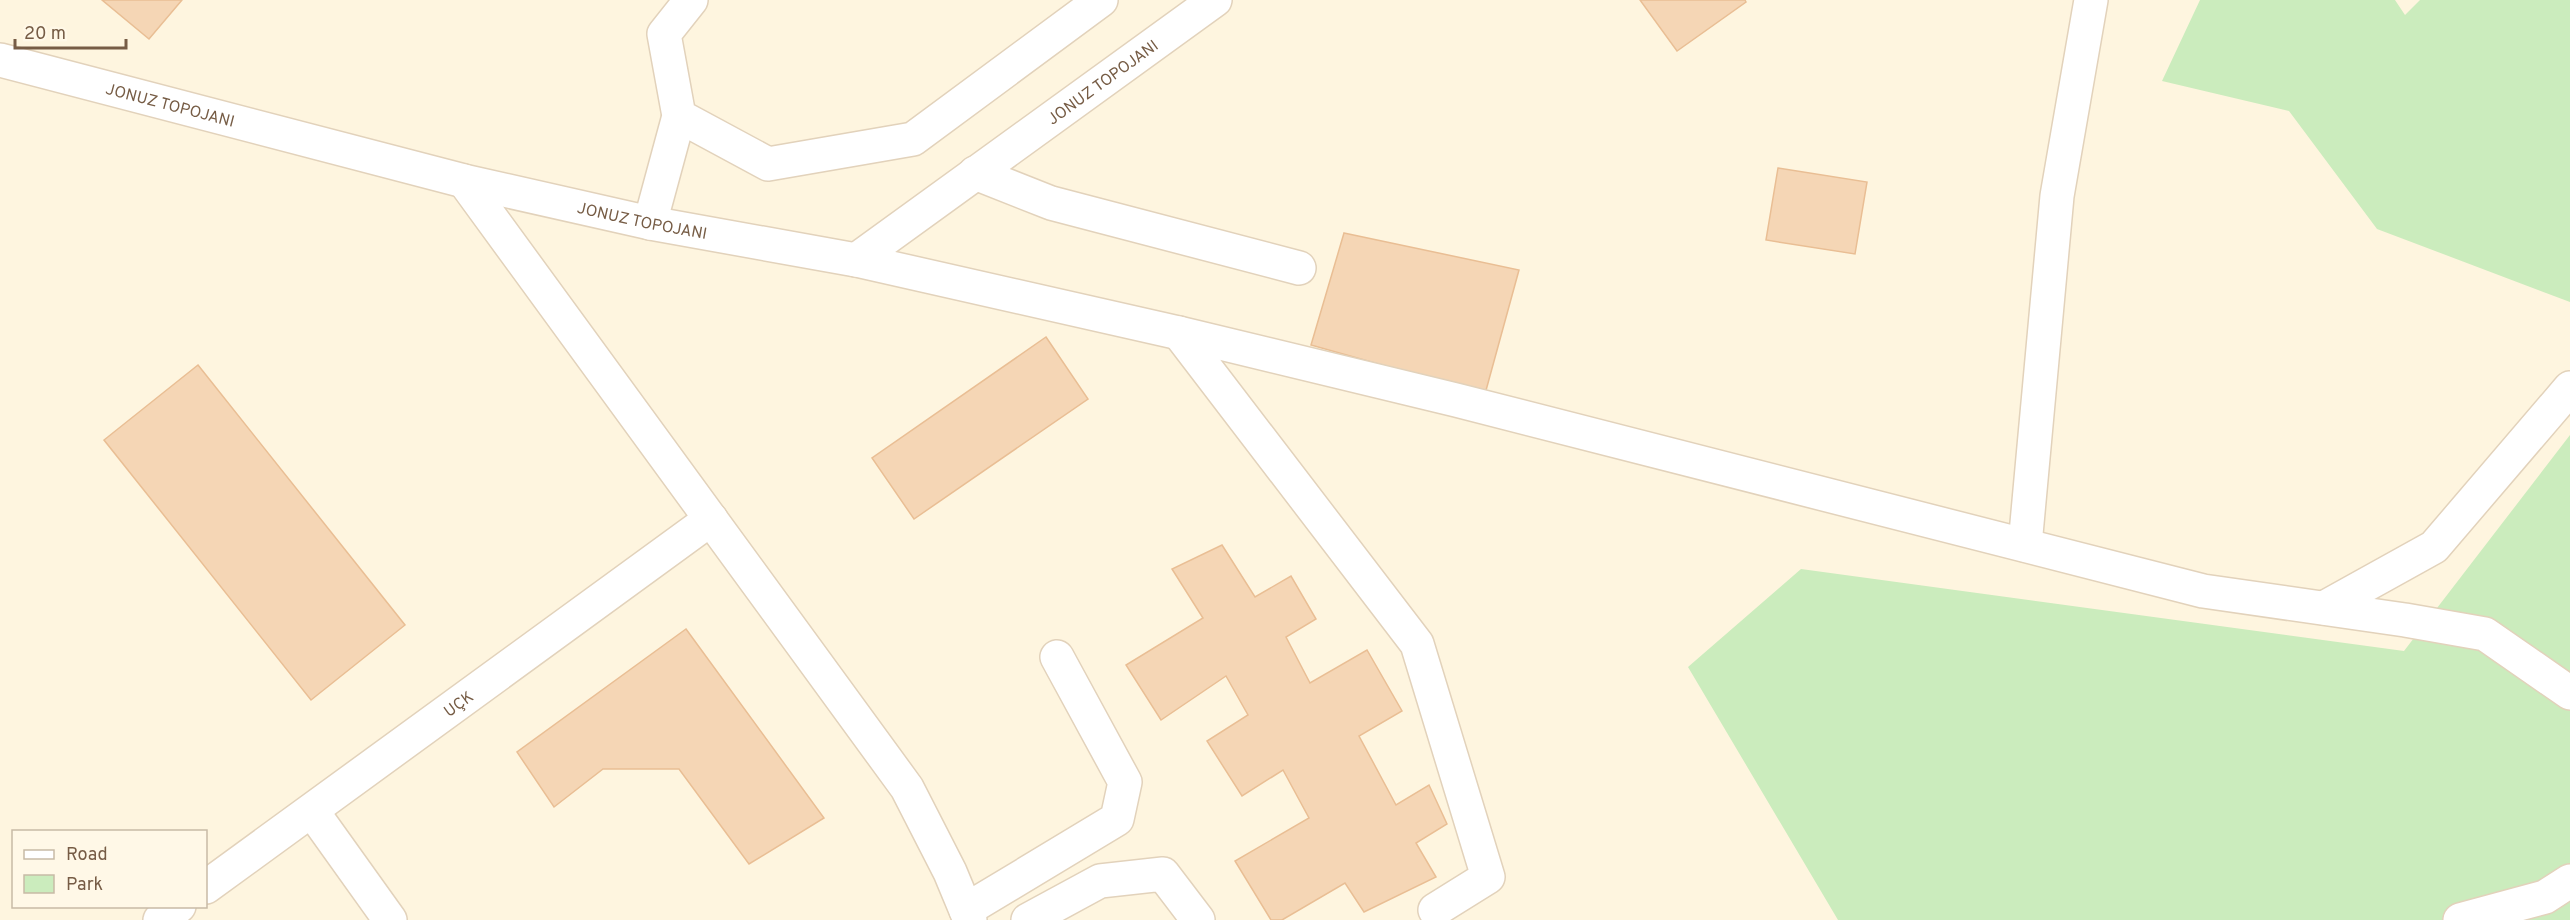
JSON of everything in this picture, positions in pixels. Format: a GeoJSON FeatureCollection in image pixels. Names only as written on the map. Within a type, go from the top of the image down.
{"type":"FeatureCollection","features":[{"type":"Feature","properties":{"kind":"street"},"geometry":{"type":"LineString","coordinates":[[650,223],[679,116],[664,34],[691,0]]}},
{"type":"Feature","properties":{"kind":"street"},"geometry":{"type":"LineString","coordinates":[[679,116],[768,164],[914,139],[1101,0]]}},
{"type":"Feature","properties":{"kind":"street","name":"JONUZ TOPOJANI"},"geometry":{"type":"LineString","coordinates":[[0,60],[464,181],[650,223],[856,260],[1215,0]]}},
{"type":"Feature","properties":{"kind":"street"},"geometry":{"type":"LineString","coordinates":[[2025,545],[2056,196],[2091,0]]}},
{"type":"Feature","properties":{"kind":"street"},"geometry":{"type":"LineString","coordinates":[[975,173],[1051,203],[1299,268]]}},
{"type":"Feature","properties":{"kind":"street"},"geometry":{"type":"LineString","coordinates":[[464,181],[907,788],[950,872],[968,915],[1117,819],[1125,782],[1058,657]]}},
{"type":"Feature","properties":{"kind":"street"},"geometry":{"type":"LineString","coordinates":[[856,260],[1179,333],[1456,400],[2203,591],[2485,634],[2570,693]]}},
{"type":"Feature","properties":{"kind":"street"},"geometry":{"type":"LineString","coordinates":[[1179,333],[1417,644],[1488,877],[1436,910]]}},
{"type":"Feature","properties":{"kind":"street"},"geometry":{"type":"LineString","coordinates":[[2324,608],[2434,547],[2570,388]]}},
{"type":"Feature","properties":{"kind":"street","name":"UÇK"},"geometry":{"type":"LineString","coordinates":[[207,886],[711,519]]}},
{"type":"Feature","properties":{"kind":"street"},"geometry":{"type":"LineString","coordinates":[[312,811],[390,920]]}},
{"type":"Feature","properties":{"kind":"street"},"geometry":{"type":"LineString","coordinates":[[1028,920],[1100,881],[1163,874],[1198,920]]}},
{"type":"Feature","properties":{"kind":"street"},"geometry":{"type":"LineString","coordinates":[[2460,920],[2545,897],[2570,881]]}},
{"type":"Feature","properties":{"kind":"street"},"geometry":{"type":"LineString","coordinates":[[160,920],[176,908]]}},
{"type":"Feature","properties":{"kind":"green space"},"geometry":{"type":"Polygon","coordinates":[[[2200,0],[2395,0],[2405,15],[2420,0],[2570,0],[2570,302],[2377,229],[2289,111],[2162,81],[2200,0]]]}},
{"type":"Feature","properties":{"kind":"green space"},"geometry":{"type":"Polygon","coordinates":[[[2570,435],[2570,920],[1838,920],[1688,667],[1801,569],[2404,651],[2570,435]]]}},
{"type":"Feature","properties":{"kind":"building"},"geometry":{"type":"Polygon","coordinates":[[[102,0],[182,0],[149,39],[102,0]]]}},
{"type":"Feature","properties":{"kind":"building"},"geometry":{"type":"Polygon","coordinates":[[[1640,0],[1745,0],[1746,2],[1677,51],[1640,0]]]}},
{"type":"Feature","properties":{"kind":"building"},"geometry":{"type":"Polygon","coordinates":[[[1778,168],[1867,182],[1855,254],[1766,240],[1778,168]]]}},
{"type":"Feature","properties":{"kind":"building"},"geometry":{"type":"Polygon","coordinates":[[[1344,233],[1519,270],[1485,394],[1311,345],[1344,233]]]}},
{"type":"Feature","properties":{"kind":"building"},"geometry":{"type":"Polygon","coordinates":[[[1046,337],[1088,399],[914,519],[872,458],[1046,337]]]}},
{"type":"Feature","properties":{"kind":"building"},"geometry":{"type":"Polygon","coordinates":[[[198,365],[405,625],[311,700],[104,440],[198,365]]]}},
{"type":"Feature","properties":{"kind":"building"},"geometry":{"type":"Polygon","coordinates":[[[1222,545],[1255,597],[1291,576],[1316,619],[1286,637],[1310,683],[1367,650],[1402,711],[1359,736],[1396,805],[1429,785],[1447,824],[1416,843],[1436,877],[1364,912],[1345,883],[1282,920],[1271,920],[1235,861],[1309,818],[1283,770],[1242,796],[1207,741],[1248,715],[1226,676],[1161,720],[1126,665],[1203,618],[1172,569],[1222,545]]]}},
{"type":"Feature","properties":{"kind":"building"},"geometry":{"type":"Polygon","coordinates":[[[686,629],[824,818],[749,864],[679,769],[603,769],[554,807],[517,752],[686,629]]]}}]}
